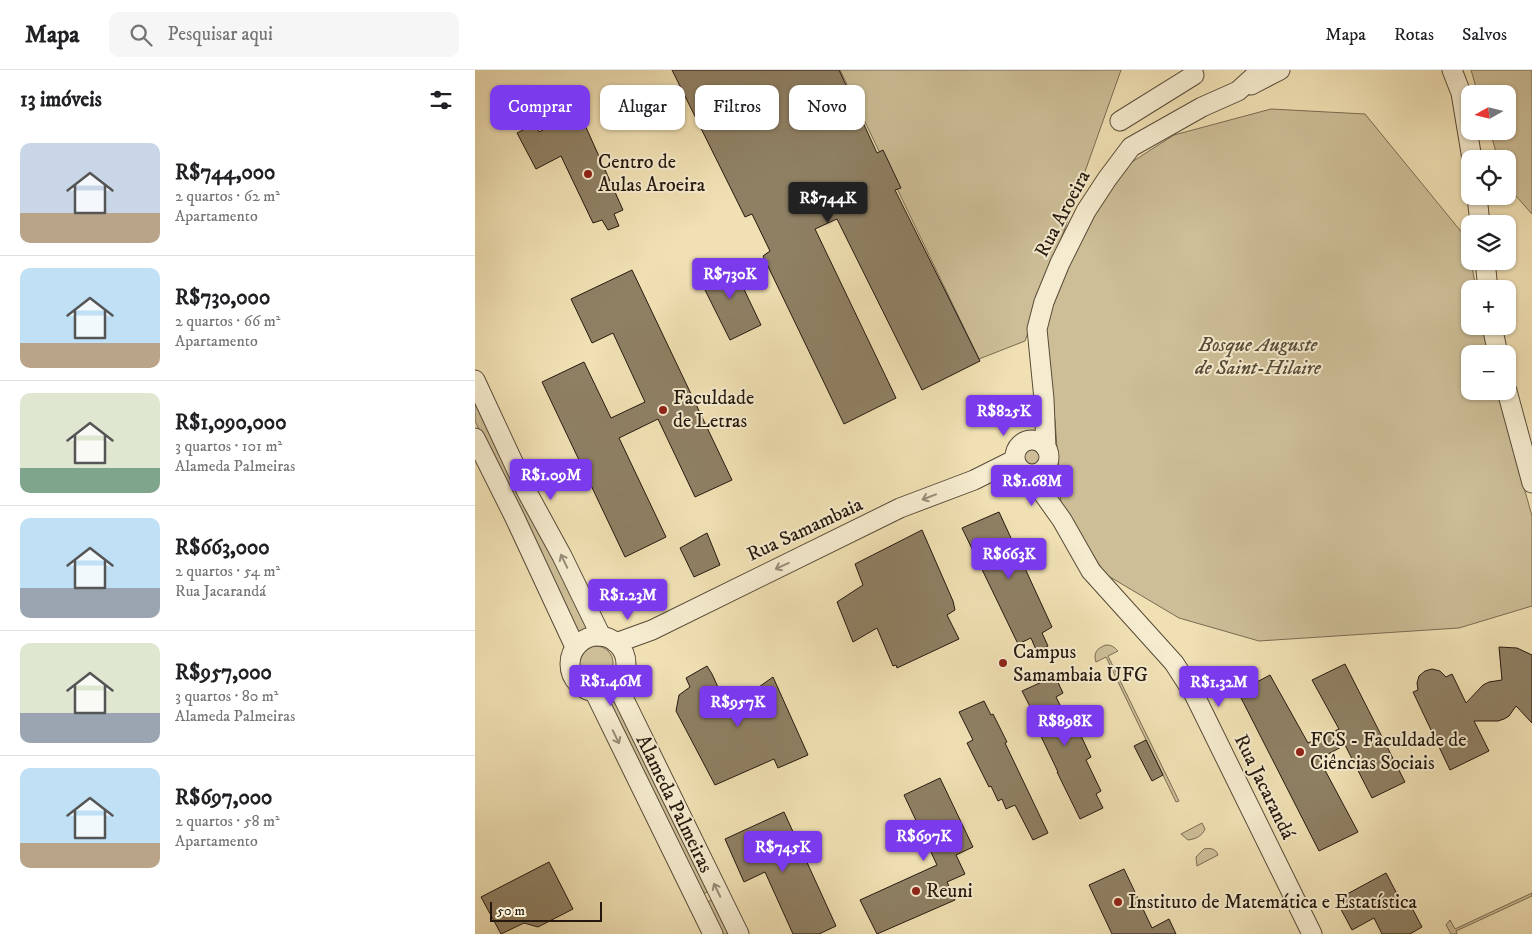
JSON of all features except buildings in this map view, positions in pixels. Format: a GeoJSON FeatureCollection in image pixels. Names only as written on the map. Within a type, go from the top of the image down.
{"type":"FeatureCollection","features":[{"type":"Feature","properties":{"kind":"street","name":"Rua Aroeira"},"geometry":{"type":"LineString","coordinates":[[1042,450],[1044,399],[1037,329],[1044,302],[1060,263],[1086,210],[1131,147],[1209,104],[1238,91],[1261,70]]}},
{"type":"Feature","properties":{"kind":"street"},"geometry":{"type":"LineString","coordinates":[[1238,91],[1280,70]]}},
{"type":"Feature","properties":{"kind":"street"},"geometry":{"type":"LineString","coordinates":[[1452,70],[1461,93],[1470,150]]}},
{"type":"Feature","properties":{"kind":"street"},"geometry":{"type":"LineString","coordinates":[[1120,121],[1193,72],[1209,104]]}},
{"type":"Feature","properties":{"kind":"street"},"geometry":{"type":"LineString","coordinates":[[475,380],[527,492],[608,639],[623,652],[626,670],[623,678],[617,685],[611,690],[603,692],[587,691],[579,686],[570,672],[569,663],[571,655],[575,647],[588,637],[608,639]]}},
{"type":"Feature","properties":{"kind":"street"},"geometry":{"type":"LineString","coordinates":[[1509,400],[1532,483]]}},
{"type":"Feature","properties":{"kind":"street"},"geometry":{"type":"LineString","coordinates":[[475,438],[575,647]]}},
{"type":"Feature","properties":{"kind":"street"},"geometry":{"type":"LineString","coordinates":[[1042,450],[1020,444],[1016,448],[1014,460],[1020,470],[1030,475],[1062,520]]}},
{"type":"Feature","properties":{"kind":"street"},"geometry":{"type":"LineString","coordinates":[[1030,475],[1041,472],[1042,450]]}},
{"type":"Feature","properties":{"kind":"street"},"geometry":{"type":"LineString","coordinates":[[1042,450],[1062,520]]}},
{"type":"Feature","properties":{"kind":"street","name":"Rua Samambaia"},"geometry":{"type":"LineString","coordinates":[[608,639],[652,630],[900,508],[975,480],[1014,460]]}},
{"type":"Feature","properties":{"kind":"street","name":"Rua Jacarandá"},"geometry":{"type":"LineString","coordinates":[[1062,520],[1091,570],[1174,663],[1194,694],[1312,934]]}},
{"type":"Feature","properties":{"kind":"street","name":"Alameda Palmeiras"},"geometry":{"type":"LineString","coordinates":[[617,685],[739,934]]}},
{"type":"Feature","properties":{"kind":"street","name":"Alameda Palmeiras"},"geometry":{"type":"LineString","coordinates":[[595,693],[713,934]]}},
{"type":"Feature","properties":{"kind":"green space"},"geometry":{"type":"Polygon","coordinates":[[[840,70],[1121,70],[1025,341],[979,359],[865,122],[865,85],[847,85],[840,70]]]}},
{"type":"Feature","properties":{"kind":"green space"},"geometry":{"type":"Polygon","coordinates":[[[1471,70],[1532,70],[1532,214],[1516,196],[1516,150],[1495,150],[1493,140],[1516,140],[1516,85],[1475,85],[1471,70]]]}},
{"type":"Feature","properties":{"kind":"green space","name":"Bosque Auguste de Saint-Hilaire"},"geometry":{"type":"Polygon","coordinates":[[[1271,109],[1365,114],[1461,231],[1461,270],[1473,270],[1474,280],[1461,280],[1461,335],[1485,335],[1486,345],[1461,345],[1461,400],[1500,400],[1532,516],[1532,606],[1459,628],[1259,641],[1179,618],[1105,574],[1061,503],[1055,420],[1038,339],[1068,260],[1110,176],[1174,135],[1271,109]]]}},
{"type":"Feature","properties":{"kind":"green space"},"geometry":{"type":"Polygon","coordinates":[[[475,393],[590,629],[578,637],[475,421],[475,393]]]}},
{"type":"Feature","properties":{"kind":"green space"},"geometry":{"type":"Polygon","coordinates":[[[1032,447],[1040,450],[1043,458],[1040,466],[1032,469],[1024,466],[1021,458],[1024,450],[1032,447]]]}},
{"type":"Feature","properties":{"kind":"green space"},"geometry":{"type":"Polygon","coordinates":[[[1106,645],[1113,646],[1118,651],[1108,656],[1179,801],[1176,802],[1106,657],[1096,662],[1095,656],[1097,651],[1106,645]]]}},
{"type":"Feature","properties":{"kind":"green space"},"geometry":{"type":"Polygon","coordinates":[[[596,646],[608,651],[613,663],[608,675],[596,680],[584,675],[579,663],[584,651],[596,646]]]}},
{"type":"Feature","properties":{"kind":"green space"},"geometry":{"type":"Polygon","coordinates":[[[619,699],[711,890],[703,894],[611,703],[619,699]]]}},
{"type":"Feature","properties":{"kind":"green space"},"geometry":{"type":"Polygon","coordinates":[[[1202,823],[1205,829],[1198,837],[1188,840],[1181,834],[1202,823]]]}},
{"type":"Feature","properties":{"kind":"green space"},"geometry":{"type":"Polygon","coordinates":[[[1204,849],[1214,850],[1218,855],[1197,866],[1196,857],[1204,849]]]}},
{"type":"Feature","properties":{"kind":"green space"},"geometry":{"type":"Polygon","coordinates":[[[1532,893],[1532,896],[1456,931],[1457,934],[1451,934],[1446,925],[1450,920],[1455,929],[1532,893]]]}},
{"type":"Feature","properties":{"kind":"green space"},"geometry":{"type":"Polygon","coordinates":[[[715,898],[733,934],[721,934],[706,903],[715,898]]]}},
{"type":"Feature","properties":{"kind":"place","name":"Centro de Aulas Aroeira"},"geometry":{"type":"Point","coordinates":[588,174]}},
{"type":"Feature","properties":{"kind":"place","name":"Faculdade de Letras"},"geometry":{"type":"Point","coordinates":[663,410]}},
{"type":"Feature","properties":{"kind":"place","name":"Campus Samambaia UFG"},"geometry":{"type":"Point","coordinates":[1003,663]}},
{"type":"Feature","properties":{"kind":"place","name":"FCS - Faculdade de Ciências Sociais"},"geometry":{"type":"Point","coordinates":[1300,752]}},
{"type":"Feature","properties":{"kind":"place","name":"Reuni"},"geometry":{"type":"Point","coordinates":[916,891]}},
{"type":"Feature","properties":{"kind":"place","name":"Instituto de Matemática e Estatística"},"geometry":{"type":"Point","coordinates":[1118,902]}}]}
